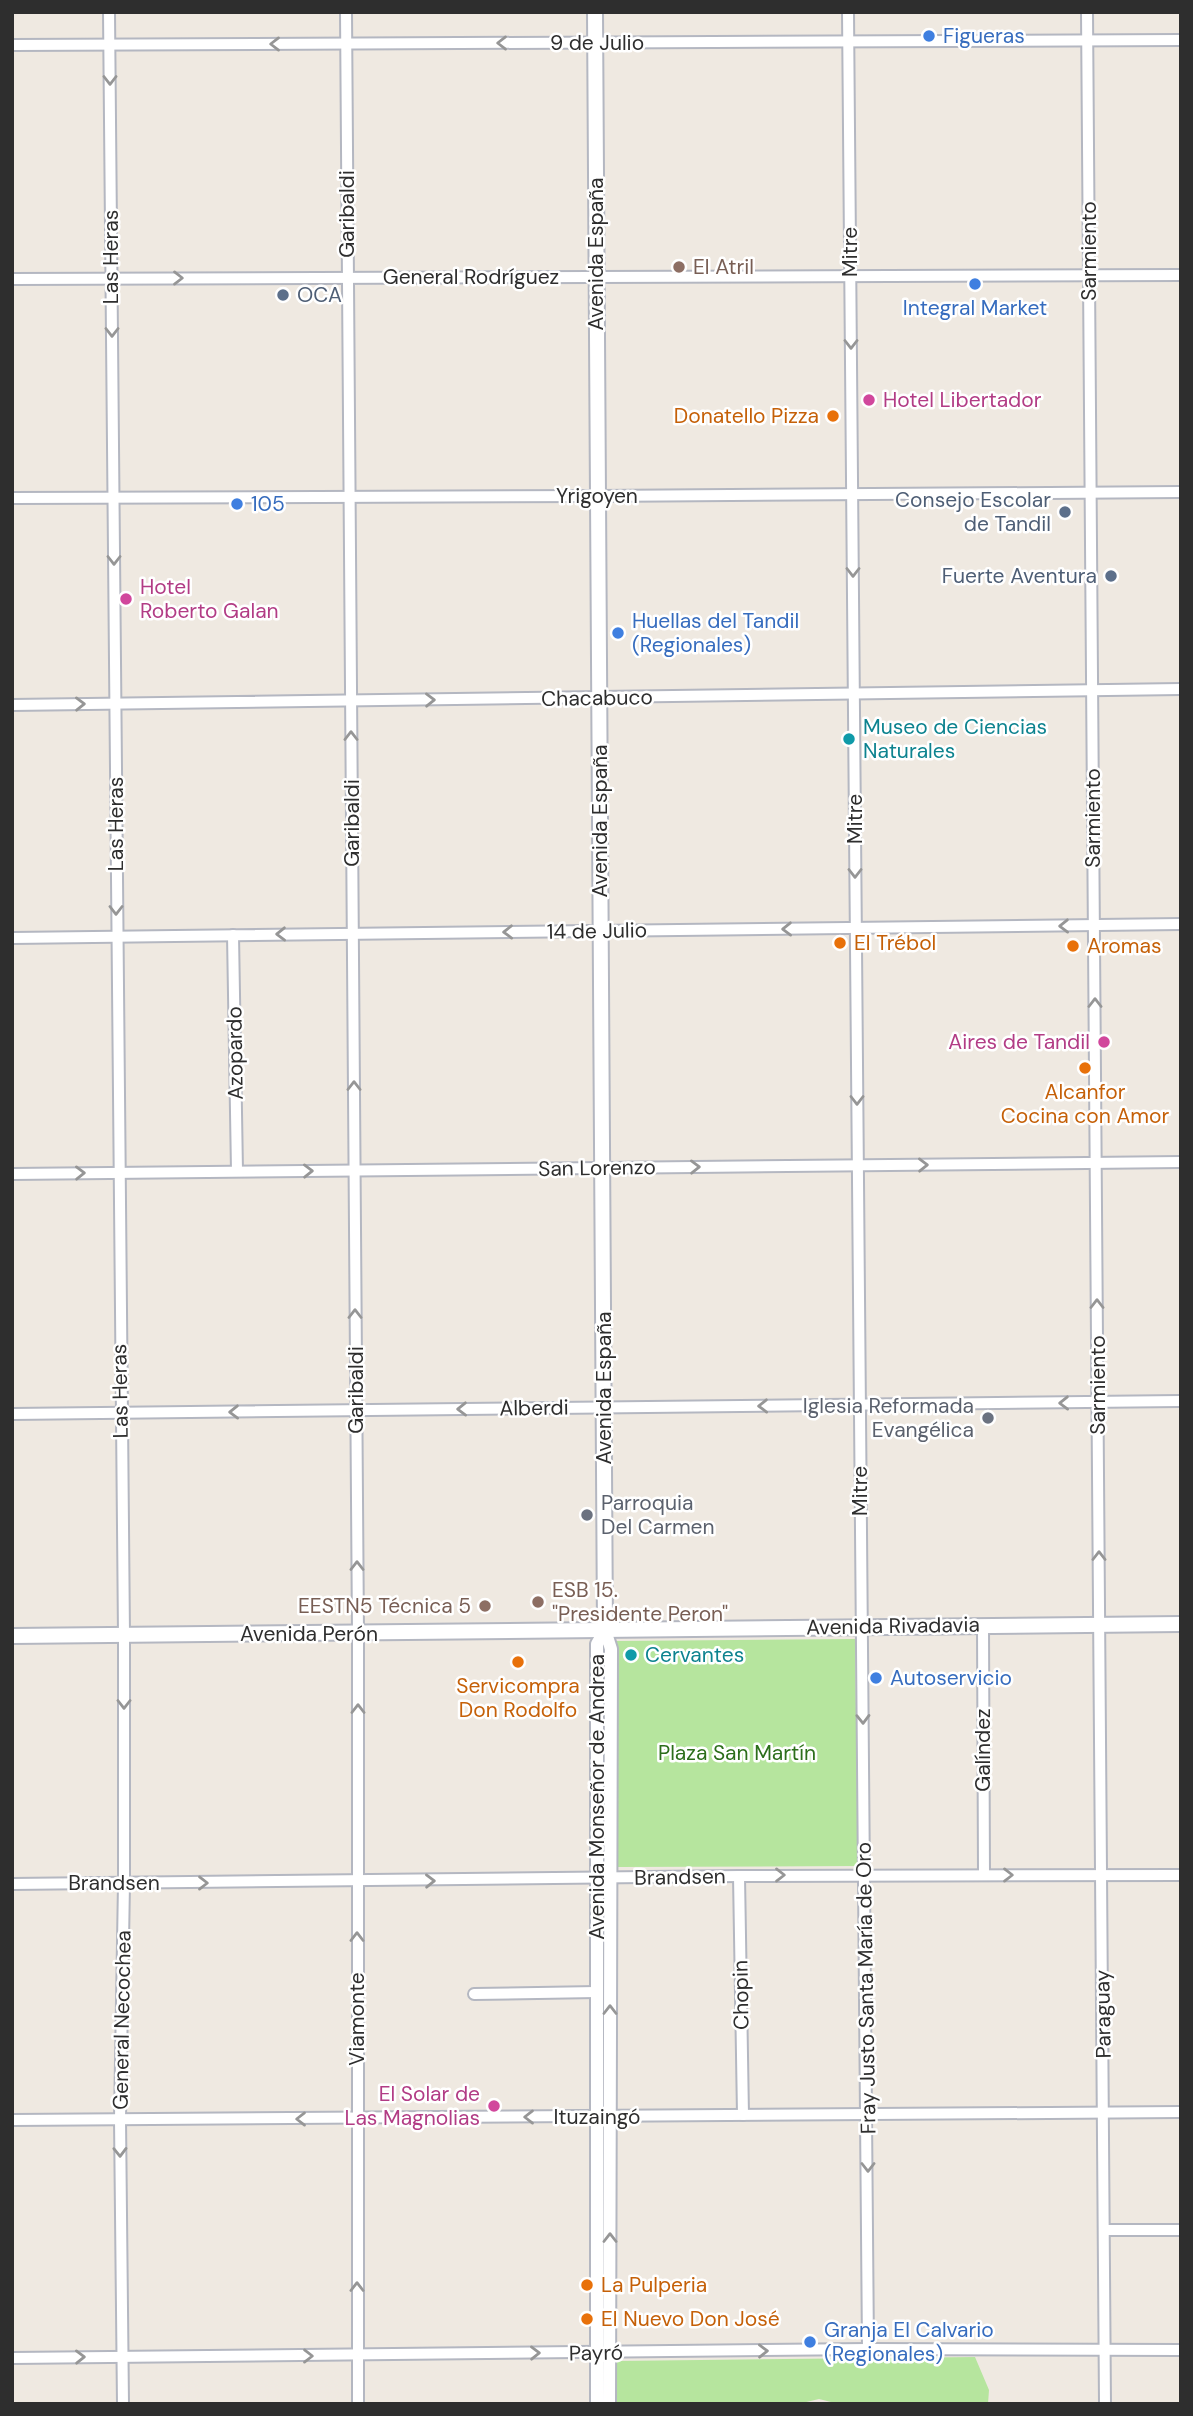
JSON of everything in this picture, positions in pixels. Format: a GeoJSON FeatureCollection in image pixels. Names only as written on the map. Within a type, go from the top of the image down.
{"type":"FeatureCollection","features":[{"type":"Feature","properties":{"kind":"main road","name":"Avenida España"},"geometry":{"type":"LineString","coordinates":[[595,12],[605,1630]]}},
{"type":"Feature","properties":{"kind":"main road","name":"Avenida Rivadavia"},"geometry":{"type":"LineString","coordinates":[[605,1630],[1181,1624]]}},
{"type":"Feature","properties":{"kind":"main road","name":"Avenida Perón"},"geometry":{"type":"LineString","coordinates":[[12,1636],[605,1630]]}},
{"type":"Feature","properties":{"kind":"street","name":"Las Heras"},"geometry":{"type":"LineString","coordinates":[[109,12],[124,1635]]}},
{"type":"Feature","properties":{"kind":"street","name":"Garibaldi"},"geometry":{"type":"LineString","coordinates":[[346,12],[358,1634]]}},
{"type":"Feature","properties":{"kind":"street","name":"Mitre"},"geometry":{"type":"LineString","coordinates":[[848,12],[861,1626]]}},
{"type":"Feature","properties":{"kind":"street","name":"Sarmiento"},"geometry":{"type":"LineString","coordinates":[[1087,12],[1099,1624]]}},
{"type":"Feature","properties":{"kind":"street","name":"9 de Julio"},"geometry":{"type":"LineString","coordinates":[[12,45],[1181,40]]}},
{"type":"Feature","properties":{"kind":"street","name":"General Rodríguez"},"geometry":{"type":"LineString","coordinates":[[12,279],[1181,275]]}},
{"type":"Feature","properties":{"kind":"street","name":"Yrigoyen"},"geometry":{"type":"LineString","coordinates":[[12,498],[1181,492]]}},
{"type":"Feature","properties":{"kind":"street","name":"Chacabuco"},"geometry":{"type":"LineString","coordinates":[[12,705],[1181,689]]}},
{"type":"Feature","properties":{"kind":"street","name":"14 de Julio"},"geometry":{"type":"LineString","coordinates":[[12,937],[1181,924]]}},
{"type":"Feature","properties":{"kind":"street","name":"Azopardo"},"geometry":{"type":"LineString","coordinates":[[233,935],[237,1171]]}},
{"type":"Feature","properties":{"kind":"street","name":"San Lorenzo"},"geometry":{"type":"LineString","coordinates":[[12,1174],[1181,1162]]}},
{"type":"Feature","properties":{"kind":"street","name":"Alberdi"},"geometry":{"type":"LineString","coordinates":[[12,1414],[1181,1401]]}},
{"type":"Feature","properties":{"kind":"street","name":"Paraguay"},"geometry":{"type":"LineString","coordinates":[[1099,1624],[1105,2404]]}},
{"type":"Feature","properties":{"kind":"street","name":"Galíndez"},"geometry":{"type":"LineString","coordinates":[[983,1625],[984,1875]]}},
{"type":"Feature","properties":{"kind":"street","name":"Fray Justo Santa María de Oro"},"geometry":{"type":"LineString","coordinates":[[861,1626],[866,1875],[868,2349]]}},
{"type":"Feature","properties":{"kind":"street","name":"Avenida Monseñor de Andrea"},"geometry":{"type":"LineString","coordinates":[[605,1630],[611,1644],[610,1878],[603,2117],[603,2353],[609,2404]]}},
{"type":"Feature","properties":{"kind":"street","name":"Avenida Monseñor de Andrea"},"geometry":{"type":"LineString","coordinates":[[603,2117],[597,1992],[596,1878],[597,1644],[605,1630]]}},
{"type":"Feature","properties":{"kind":"street","name":"Viamonte"},"geometry":{"type":"LineString","coordinates":[[358,1634],[358,2404]]}},
{"type":"Feature","properties":{"kind":"street","name":"General Necochea"},"geometry":{"type":"LineString","coordinates":[[123,2404],[120,2119],[124,1635]]}},
{"type":"Feature","properties":{"kind":"street","name":"Brandsen"},"geometry":{"type":"LineString","coordinates":[[12,1884],[866,1875],[1181,1875]]}},
{"type":"Feature","properties":{"kind":"street","name":"Chopin"},"geometry":{"type":"LineString","coordinates":[[739,1876],[743,2115]]}},
{"type":"Feature","properties":{"kind":"street"},"geometry":{"type":"LineString","coordinates":[[474,1994],[597,1992]]}},
{"type":"Feature","properties":{"kind":"street","name":"Ituzaingó"},"geometry":{"type":"LineString","coordinates":[[12,2120],[1181,2112]]}},
{"type":"Feature","properties":{"kind":"street"},"geometry":{"type":"LineString","coordinates":[[1105,2230],[1181,2230]]}},
{"type":"Feature","properties":{"kind":"street","name":"Payró"},"geometry":{"type":"LineString","coordinates":[[12,2358],[868,2349],[1181,2350]]}},
{"type":"Feature","properties":{"kind":"street","name":"Avenida Monseñor de Andrea"},"geometry":{"type":"LineString","coordinates":[[597,2404],[603,2353]]}},
{"type":"Feature","properties":{"kind":"green space","name":"Plaza San Martín"},"geometry":{"type":"Polygon","coordinates":[[[855,1639],[858,1866],[618,1867],[617,1641],[855,1639]]]}},
{"type":"Feature","properties":{"kind":"green space"},"geometry":{"type":"Polygon","coordinates":[[[975,2357],[989,2390],[988,2404],[839,2404],[819,2399],[798,2404],[617,2404],[616,2361],[975,2357]]]}},
{"type":"Feature","properties":{"kind":"place","name":"Figueras"},"geometry":{"type":"Point","coordinates":[929,36]}},
{"type":"Feature","properties":{"kind":"place","name":"El Atril"},"geometry":{"type":"Point","coordinates":[679,267]}},
{"type":"Feature","properties":{"kind":"place","name":"Integral Market"},"geometry":{"type":"Point","coordinates":[975,284]}},
{"type":"Feature","properties":{"kind":"place","name":"OCA"},"geometry":{"type":"Point","coordinates":[283,295]}},
{"type":"Feature","properties":{"kind":"place","name":"Hotel Libertador"},"geometry":{"type":"Point","coordinates":[869,400]}},
{"type":"Feature","properties":{"kind":"place","name":"Donatello Pizza"},"geometry":{"type":"Point","coordinates":[833,416]}},
{"type":"Feature","properties":{"kind":"place","name":"105"},"geometry":{"type":"Point","coordinates":[237,504]}},
{"type":"Feature","properties":{"kind":"place","name":"Consejo Escolar de Tandil"},"geometry":{"type":"Point","coordinates":[1065,512]}},
{"type":"Feature","properties":{"kind":"place","name":"Fuerte Aventura"},"geometry":{"type":"Point","coordinates":[1111,576]}},
{"type":"Feature","properties":{"kind":"place","name":"Hotel Roberto Galan"},"geometry":{"type":"Point","coordinates":[126,599]}},
{"type":"Feature","properties":{"kind":"place","name":"Huellas del Tandil (Regionales)"},"geometry":{"type":"Point","coordinates":[618,633]}},
{"type":"Feature","properties":{"kind":"place","name":"Museo de Ciencias Naturales"},"geometry":{"type":"Point","coordinates":[849,739]}},
{"type":"Feature","properties":{"kind":"place","name":"El Trébol"},"geometry":{"type":"Point","coordinates":[840,943]}},
{"type":"Feature","properties":{"kind":"place","name":"Aromas"},"geometry":{"type":"Point","coordinates":[1073,946]}},
{"type":"Feature","properties":{"kind":"place","name":"Aires de Tandil"},"geometry":{"type":"Point","coordinates":[1104,1042]}},
{"type":"Feature","properties":{"kind":"place","name":"Alcanfor Cocina con Amor"},"geometry":{"type":"Point","coordinates":[1085,1068]}},
{"type":"Feature","properties":{"kind":"place","name":"Iglesia Reformada Evangélica"},"geometry":{"type":"Point","coordinates":[988,1418]}},
{"type":"Feature","properties":{"kind":"place","name":"Parroquia Del Carmen"},"geometry":{"type":"Point","coordinates":[587,1515]}},
{"type":"Feature","properties":{"kind":"place","name":"ESB 15. \"Presidente Peron\""},"geometry":{"type":"Point","coordinates":[538,1602]}},
{"type":"Feature","properties":{"kind":"place","name":"EESTN5 Técnica 5"},"geometry":{"type":"Point","coordinates":[485,1606]}},
{"type":"Feature","properties":{"kind":"place","name":"Cervantes"},"geometry":{"type":"Point","coordinates":[631,1655]}},
{"type":"Feature","properties":{"kind":"place","name":"Servicompra Don Rodolfo"},"geometry":{"type":"Point","coordinates":[518,1662]}},
{"type":"Feature","properties":{"kind":"place","name":"Autoservicio"},"geometry":{"type":"Point","coordinates":[876,1678]}},
{"type":"Feature","properties":{"kind":"place","name":"El Solar de Las Magnolias"},"geometry":{"type":"Point","coordinates":[494,2106]}},
{"type":"Feature","properties":{"kind":"place","name":"La Pulperia"},"geometry":{"type":"Point","coordinates":[587,2285]}},
{"type":"Feature","properties":{"kind":"place","name":"El Nuevo Don José"},"geometry":{"type":"Point","coordinates":[587,2319]}},
{"type":"Feature","properties":{"kind":"place","name":"Granja El Calvario (Regionales)"},"geometry":{"type":"Point","coordinates":[810,2342]}}]}
